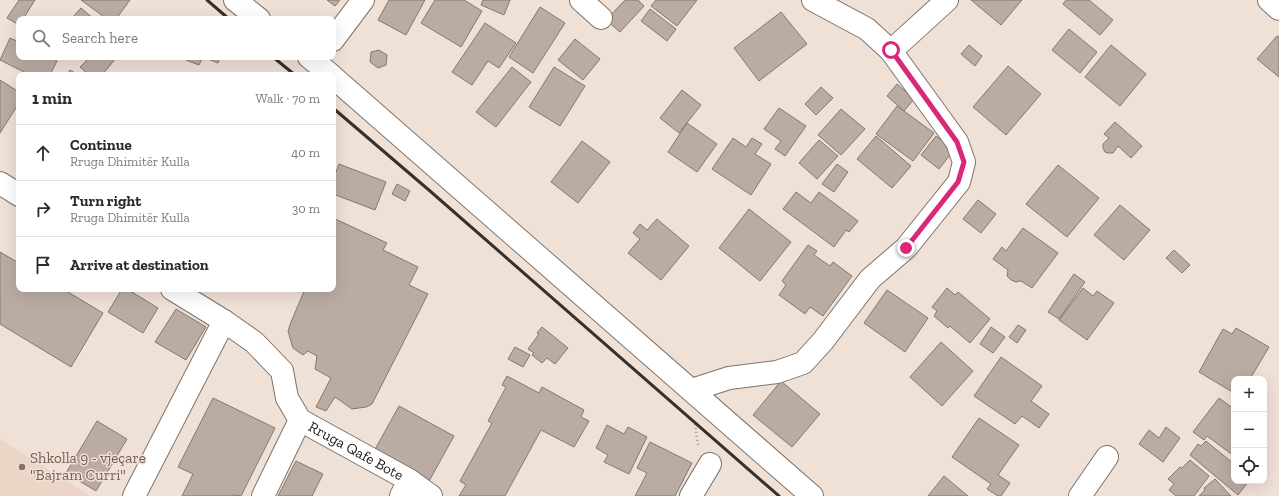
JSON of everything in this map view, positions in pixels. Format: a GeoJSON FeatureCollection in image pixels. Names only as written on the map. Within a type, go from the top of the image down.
{"type":"FeatureCollection","features":[{"type":"Feature","properties":{"kind":"street"},"geometry":{"type":"LineString","coordinates":[[235,0],[256,16]]}},
{"type":"Feature","properties":{"kind":"street"},"geometry":{"type":"LineString","coordinates":[[336,36],[362,0]]}},
{"type":"Feature","properties":{"kind":"street"},"geometry":{"type":"LineString","coordinates":[[581,0],[601,18]]}},
{"type":"Feature","properties":{"kind":"street"},"geometry":{"type":"LineString","coordinates":[[692,390],[729,378],[777,372],[803,362],[823,341],[870,279],[906,248],[958,182],[964,162],[957,142],[891,50],[868,29],[813,0]]}},
{"type":"Feature","properties":{"kind":"street"},"geometry":{"type":"LineString","coordinates":[[891,50],[946,0]]}},
{"type":"Feature","properties":{"kind":"street"},"geometry":{"type":"LineString","coordinates":[[1269,0],[1279,9]]}},
{"type":"Feature","properties":{"kind":"street"},"geometry":{"type":"LineString","coordinates":[[336,78],[812,496]]}},
{"type":"Feature","properties":{"kind":"street"},"geometry":{"type":"LineString","coordinates":[[0,183],[16,193]]}},
{"type":"Feature","properties":{"kind":"street","name":"Rruga Qafe Bote"},"geometry":{"type":"LineString","coordinates":[[177,292],[224,321],[254,342],[282,371],[287,398],[300,420],[405,488],[431,496]]}},
{"type":"Feature","properties":{"kind":"street"},"geometry":{"type":"LineString","coordinates":[[134,496],[224,321]]}},
{"type":"Feature","properties":{"kind":"street"},"geometry":{"type":"LineString","coordinates":[[263,496],[300,420]]}},
{"type":"Feature","properties":{"kind":"street"},"geometry":{"type":"LineString","coordinates":[[1080,496],[1107,457]]}},
{"type":"Feature","properties":{"kind":"street"},"geometry":{"type":"LineString","coordinates":[[691,496],[706,471]]}},
{"type":"Feature","properties":{"kind":"path"},"geometry":{"type":"LineString","coordinates":[[692,390],[706,471]]}},
{"type":"Feature","properties":{"kind":"shaded area","name":"Shkolla 9 - vjeçare \"Bajram Curri\""},"geometry":{"type":"Polygon","coordinates":[[[0,439],[90,496],[0,496],[0,439]]]}},
{"type":"Feature","properties":{"kind":"building"},"geometry":{"type":"Polygon","coordinates":[[[19,0],[35,0],[25,16],[16,16],[16,23],[7,18],[19,0]]]}},
{"type":"Feature","properties":{"kind":"building"},"geometry":{"type":"Polygon","coordinates":[[[81,0],[130,0],[118,16],[103,16],[81,0]]]}},
{"type":"Feature","properties":{"kind":"building"},"geometry":{"type":"Polygon","coordinates":[[[327,0],[340,0],[335,6],[327,0]]]}},
{"type":"Feature","properties":{"kind":"building"},"geometry":{"type":"Polygon","coordinates":[[[389,0],[425,0],[406,35],[378,20],[389,0]]]}},
{"type":"Feature","properties":{"kind":"building"},"geometry":{"type":"Polygon","coordinates":[[[435,0],[464,0],[482,11],[461,47],[421,23],[435,0]]]}},
{"type":"Feature","properties":{"kind":"building"},"geometry":{"type":"Polygon","coordinates":[[[483,0],[510,0],[504,15],[481,5],[483,0]]]}},
{"type":"Feature","properties":{"kind":"building"},"geometry":{"type":"Polygon","coordinates":[[[625,0],[638,0],[644,6],[620,32],[606,20],[625,0]]]}},
{"type":"Feature","properties":{"kind":"building"},"geometry":{"type":"Polygon","coordinates":[[[656,0],[697,0],[677,26],[651,6],[656,0]]]}},
{"type":"Feature","properties":{"kind":"building"},"geometry":{"type":"Polygon","coordinates":[[[971,0],[1022,0],[1001,25],[971,0]]]}},
{"type":"Feature","properties":{"kind":"building"},"geometry":{"type":"Polygon","coordinates":[[[1066,0],[1089,0],[1113,20],[1100,35],[1063,4],[1066,0]]]}},
{"type":"Feature","properties":{"kind":"building"},"geometry":{"type":"Polygon","coordinates":[[[540,7],[565,23],[533,73],[509,57],[540,7]]]}},
{"type":"Feature","properties":{"kind":"building"},"geometry":{"type":"Polygon","coordinates":[[[81,8],[90,16],[74,16],[81,8]]]}},
{"type":"Feature","properties":{"kind":"building"},"geometry":{"type":"Polygon","coordinates":[[[650,9],[676,29],[667,41],[641,21],[650,9]]]}},
{"type":"Feature","properties":{"kind":"building"},"geometry":{"type":"Polygon","coordinates":[[[781,12],[807,44],[759,81],[734,48],[781,12]]]}},
{"type":"Feature","properties":{"kind":"building"},"geometry":{"type":"Polygon","coordinates":[[[485,23],[516,43],[499,68],[488,61],[472,85],[452,72],[485,23]]]}},
{"type":"Feature","properties":{"kind":"building"},"geometry":{"type":"Polygon","coordinates":[[[1069,29],[1097,52],[1080,73],[1052,50],[1069,29]]]}},
{"type":"Feature","properties":{"kind":"building"},"geometry":{"type":"Polygon","coordinates":[[[1277,36],[1279,37],[1279,77],[1257,59],[1277,36]]]}},
{"type":"Feature","properties":{"kind":"building"},"geometry":{"type":"Polygon","coordinates":[[[10,38],[16,41],[16,60],[57,61],[52,72],[24,72],[0,60],[10,38]]]}},
{"type":"Feature","properties":{"kind":"building"},"geometry":{"type":"Polygon","coordinates":[[[575,39],[600,59],[583,80],[558,60],[575,39]]]}},
{"type":"Feature","properties":{"kind":"building"},"geometry":{"type":"Polygon","coordinates":[[[969,45],[982,56],[975,66],[961,54],[969,45]]]}},
{"type":"Feature","properties":{"kind":"building"},"geometry":{"type":"Polygon","coordinates":[[[1111,45],[1146,74],[1120,106],[1085,77],[1111,45]]]}},
{"type":"Feature","properties":{"kind":"building"},"geometry":{"type":"Polygon","coordinates":[[[379,50],[387,55],[386,65],[378,68],[370,62],[371,52],[379,50]]]}},
{"type":"Feature","properties":{"kind":"building"},"geometry":{"type":"Polygon","coordinates":[[[87,60],[114,60],[104,72],[86,72],[80,67],[87,60]]]}},
{"type":"Feature","properties":{"kind":"building"},"geometry":{"type":"Polygon","coordinates":[[[186,60],[202,60],[199,65],[186,60]]]}},
{"type":"Feature","properties":{"kind":"building"},"geometry":{"type":"Polygon","coordinates":[[[210,60],[219,60],[218,63],[210,60]]]}},
{"type":"Feature","properties":{"kind":"building"},"geometry":{"type":"Polygon","coordinates":[[[1008,66],[1041,94],[1006,135],[973,107],[1008,66]]]}},
{"type":"Feature","properties":{"kind":"building"},"geometry":{"type":"Polygon","coordinates":[[[512,67],[531,82],[496,127],[476,112],[512,67]]]}},
{"type":"Feature","properties":{"kind":"building"},"geometry":{"type":"Polygon","coordinates":[[[554,67],[585,86],[560,126],[529,107],[554,67]]]}},
{"type":"Feature","properties":{"kind":"building"},"geometry":{"type":"Polygon","coordinates":[[[0,80],[16,90],[16,108],[0,133],[0,80]]]}},
{"type":"Feature","properties":{"kind":"building"},"geometry":{"type":"Polygon","coordinates":[[[897,84],[914,99],[904,111],[887,96],[897,84]]]}},
{"type":"Feature","properties":{"kind":"building"},"geometry":{"type":"Polygon","coordinates":[[[821,87],[833,98],[816,115],[805,104],[821,87]]]}},
{"type":"Feature","properties":{"kind":"building"},"geometry":{"type":"Polygon","coordinates":[[[682,90],[701,105],[679,133],[660,118],[682,90]]]}},
{"type":"Feature","properties":{"kind":"building"},"geometry":{"type":"Polygon","coordinates":[[[897,106],[934,133],[913,161],[876,134],[897,106]]]}},
{"type":"Feature","properties":{"kind":"building"},"geometry":{"type":"Polygon","coordinates":[[[779,108],[806,126],[785,156],[775,149],[781,141],[764,129],[779,108]]]}},
{"type":"Feature","properties":{"kind":"building"},"geometry":{"type":"Polygon","coordinates":[[[841,109],[865,129],[841,155],[818,135],[841,109]]]}},
{"type":"Feature","properties":{"kind":"building"},"geometry":{"type":"Polygon","coordinates":[[[1115,122],[1142,146],[1131,158],[1118,146],[1113,153],[1105,152],[1103,148],[1103,144],[1109,138],[1104,134],[1115,122]]]}},
{"type":"Feature","properties":{"kind":"building"},"geometry":{"type":"Polygon","coordinates":[[[687,123],[717,144],[697,172],[668,152],[687,123]]]}},
{"type":"Feature","properties":{"kind":"building"},"geometry":{"type":"Polygon","coordinates":[[[876,136],[911,166],[892,188],[857,159],[876,136]]]}},
{"type":"Feature","properties":{"kind":"building"},"geometry":{"type":"Polygon","coordinates":[[[936,136],[954,150],[939,169],[921,155],[936,136]]]}},
{"type":"Feature","properties":{"kind":"building"},"geometry":{"type":"Polygon","coordinates":[[[733,138],[746,147],[752,138],[762,144],[755,154],[771,164],[751,195],[712,169],[733,138]]]}},
{"type":"Feature","properties":{"kind":"building"},"geometry":{"type":"Polygon","coordinates":[[[819,140],[838,156],[817,179],[799,163],[819,140]]]}},
{"type":"Feature","properties":{"kind":"building"},"geometry":{"type":"Polygon","coordinates":[[[582,141],[610,162],[578,203],[551,182],[582,141]]]}},
{"type":"Feature","properties":{"kind":"building"},"geometry":{"type":"Polygon","coordinates":[[[339,164],[386,182],[375,210],[336,195],[336,172],[339,164]]]}},
{"type":"Feature","properties":{"kind":"building"},"geometry":{"type":"Polygon","coordinates":[[[837,164],[848,172],[834,192],[822,184],[837,164]]]}},
{"type":"Feature","properties":{"kind":"building"},"geometry":{"type":"Polygon","coordinates":[[[1058,165],[1099,198],[1067,237],[1026,204],[1058,165]]]}},
{"type":"Feature","properties":{"kind":"building"},"geometry":{"type":"Polygon","coordinates":[[[397,184],[410,191],[405,201],[392,194],[397,184]]]}},
{"type":"Feature","properties":{"kind":"building"},"geometry":{"type":"Polygon","coordinates":[[[796,192],[811,203],[819,192],[858,221],[849,232],[846,230],[834,247],[783,209],[796,192]]]}},
{"type":"Feature","properties":{"kind":"building"},"geometry":{"type":"Polygon","coordinates":[[[978,200],[996,214],[981,233],[963,219],[978,200]]]}},
{"type":"Feature","properties":{"kind":"building"},"geometry":{"type":"Polygon","coordinates":[[[1120,205],[1150,230],[1124,260],[1094,235],[1120,205]]]}},
{"type":"Feature","properties":{"kind":"building"},"geometry":{"type":"Polygon","coordinates":[[[749,209],[791,242],[760,281],[719,248],[749,209]]]}},
{"type":"Feature","properties":{"kind":"building"},"geometry":{"type":"Polygon","coordinates":[[[336,219],[387,243],[383,250],[418,267],[409,285],[428,294],[372,404],[366,407],[352,409],[335,397],[326,411],[316,407],[331,378],[315,369],[317,356],[308,351],[303,355],[293,348],[288,331],[304,292],[336,292],[336,219]]]}},
{"type":"Feature","properties":{"kind":"building"},"geometry":{"type":"Polygon","coordinates":[[[657,219],[689,246],[661,280],[628,253],[640,239],[633,233],[640,224],[647,230],[657,219]]]}},
{"type":"Feature","properties":{"kind":"building"},"geometry":{"type":"Polygon","coordinates":[[[1023,228],[1058,253],[1032,288],[1021,281],[1016,282],[1011,280],[1007,276],[1008,270],[993,259],[1002,247],[1006,251],[1023,228]]]}},
{"type":"Feature","properties":{"kind":"building"},"geometry":{"type":"Polygon","coordinates":[[[808,245],[817,251],[814,255],[830,266],[833,262],[852,276],[823,316],[810,307],[805,314],[779,295],[786,285],[782,281],[808,245]]]}},
{"type":"Feature","properties":{"kind":"building"},"geometry":{"type":"Polygon","coordinates":[[[1174,250],[1190,265],[1182,273],[1166,258],[1174,250]]]}},
{"type":"Feature","properties":{"kind":"building"},"geometry":{"type":"Polygon","coordinates":[[[0,252],[16,261],[16,292],[68,292],[103,313],[71,367],[0,324],[0,252]]]}},
{"type":"Feature","properties":{"kind":"building"},"geometry":{"type":"Polygon","coordinates":[[[1074,274],[1085,282],[1059,319],[1048,312],[1074,274]]]}},
{"type":"Feature","properties":{"kind":"building"},"geometry":{"type":"Polygon","coordinates":[[[947,288],[955,295],[958,292],[990,319],[970,343],[950,326],[948,328],[934,316],[937,311],[932,307],[947,288]]]}},
{"type":"Feature","properties":{"kind":"building"},"geometry":{"type":"Polygon","coordinates":[[[1083,288],[1093,296],[1097,291],[1114,303],[1087,340],[1059,320],[1083,288]]]}},
{"type":"Feature","properties":{"kind":"building"},"geometry":{"type":"Polygon","coordinates":[[[887,290],[928,318],[905,352],[864,323],[887,290]]]}},
{"type":"Feature","properties":{"kind":"building"},"geometry":{"type":"Polygon","coordinates":[[[120,292],[132,292],[158,308],[143,333],[108,312],[120,292]]]}},
{"type":"Feature","properties":{"kind":"building"},"geometry":{"type":"Polygon","coordinates":[[[176,309],[206,327],[186,360],[155,342],[176,309]]]}},
{"type":"Feature","properties":{"kind":"building"},"geometry":{"type":"Polygon","coordinates":[[[1018,325],[1026,330],[1017,343],[1009,337],[1018,325]]]}},
{"type":"Feature","properties":{"kind":"building"},"geometry":{"type":"Polygon","coordinates":[[[542,327],[568,348],[555,364],[547,358],[542,363],[532,355],[534,353],[528,349],[539,334],[537,333],[542,327]]]}},
{"type":"Feature","properties":{"kind":"building"},"geometry":{"type":"Polygon","coordinates":[[[991,327],[1005,337],[993,353],[980,344],[991,327]]]}},
{"type":"Feature","properties":{"kind":"building"},"geometry":{"type":"Polygon","coordinates":[[[1236,328],[1269,347],[1252,376],[1231,376],[1231,391],[1199,372],[1223,329],[1232,334],[1236,328]]]}},
{"type":"Feature","properties":{"kind":"building"},"geometry":{"type":"Polygon","coordinates":[[[941,342],[973,371],[942,406],[910,377],[941,342]]]}},
{"type":"Feature","properties":{"kind":"building"},"geometry":{"type":"Polygon","coordinates":[[[515,347],[530,355],[523,367],[508,359],[515,347]]]}},
{"type":"Feature","properties":{"kind":"building"},"geometry":{"type":"Polygon","coordinates":[[[1001,357],[1042,386],[1031,401],[1049,414],[1039,428],[1022,416],[1015,424],[974,396],[1001,357]]]}},
{"type":"Feature","properties":{"kind":"building"},"geometry":{"type":"Polygon","coordinates":[[[507,376],[539,393],[542,387],[584,410],[581,417],[589,421],[574,447],[541,430],[505,496],[459,496],[466,485],[460,481],[492,423],[488,421],[506,387],[502,385],[507,376]]]}},
{"type":"Feature","properties":{"kind":"building"},"geometry":{"type":"Polygon","coordinates":[[[781,381],[820,414],[792,447],[753,415],[781,381]]]}},
{"type":"Feature","properties":{"kind":"building"},"geometry":{"type":"Polygon","coordinates":[[[213,398],[275,428],[241,496],[182,496],[193,474],[178,467],[213,398]]]}},
{"type":"Feature","properties":{"kind":"building"},"geometry":{"type":"Polygon","coordinates":[[[1219,398],[1231,407],[1231,454],[1207,436],[1204,440],[1193,432],[1219,398]]]}},
{"type":"Feature","properties":{"kind":"building"},"geometry":{"type":"Polygon","coordinates":[[[399,406],[454,436],[428,483],[373,453],[399,406]]]}},
{"type":"Feature","properties":{"kind":"building"},"geometry":{"type":"Polygon","coordinates":[[[979,418],[1019,445],[998,475],[1010,483],[1001,496],[998,496],[987,489],[991,484],[952,457],[979,418]]]}},
{"type":"Feature","properties":{"kind":"building"},"geometry":{"type":"Polygon","coordinates":[[[97,421],[127,439],[96,491],[66,473],[97,421]]]}},
{"type":"Feature","properties":{"kind":"building"},"geometry":{"type":"Polygon","coordinates":[[[607,425],[624,434],[628,427],[647,437],[629,474],[604,462],[608,455],[596,448],[607,425]]]}},
{"type":"Feature","properties":{"kind":"building"},"geometry":{"type":"Polygon","coordinates":[[[1166,427],[1180,438],[1163,462],[1139,444],[1149,430],[1159,438],[1166,427]]]}},
{"type":"Feature","properties":{"kind":"building"},"geometry":{"type":"Polygon","coordinates":[[[1206,441],[1231,462],[1231,484],[1247,484],[1238,495],[1190,455],[1198,444],[1201,446],[1206,441]]]}},
{"type":"Feature","properties":{"kind":"building"},"geometry":{"type":"Polygon","coordinates":[[[650,442],[692,463],[675,496],[635,496],[647,473],[637,468],[650,442]]]}},
{"type":"Feature","properties":{"kind":"building"},"geometry":{"type":"Polygon","coordinates":[[[1190,460],[1209,476],[1194,496],[1176,496],[1169,490],[1174,484],[1168,479],[1180,467],[1182,468],[1190,460]]]}},
{"type":"Feature","properties":{"kind":"building"},"geometry":{"type":"Polygon","coordinates":[[[296,461],[323,474],[312,496],[278,496],[296,461]]]}},
{"type":"Feature","properties":{"kind":"building"},"geometry":{"type":"Polygon","coordinates":[[[944,476],[968,496],[928,496],[944,476]]]}},
{"type":"Feature","properties":{"kind":"building"},"geometry":{"type":"Polygon","coordinates":[[[1215,479],[1231,496],[1199,496],[1205,490],[1204,488],[1215,479]]]}},
{"type":"Feature","properties":{"kind":"railway"},"geometry":{"type":"LineString","coordinates":[[207,0],[226,16]]}},
{"type":"Feature","properties":{"kind":"railway"},"geometry":{"type":"LineString","coordinates":[[277,60],[291,72]]}},
{"type":"Feature","properties":{"kind":"railway"},"geometry":{"type":"LineString","coordinates":[[336,111],[779,496]]}},
{"type":"Feature","properties":{"kind":"place","name":"Shkolla 9 - vjeçare \"Bajram Curri\""},"geometry":{"type":"Point","coordinates":[22,467]}},
{"type":"Feature","properties":{"kind":"route"},"geometry":{"type":"LineString","coordinates":[[891,50],[957,142],[964,162],[958,182],[906,248]]}}]}
